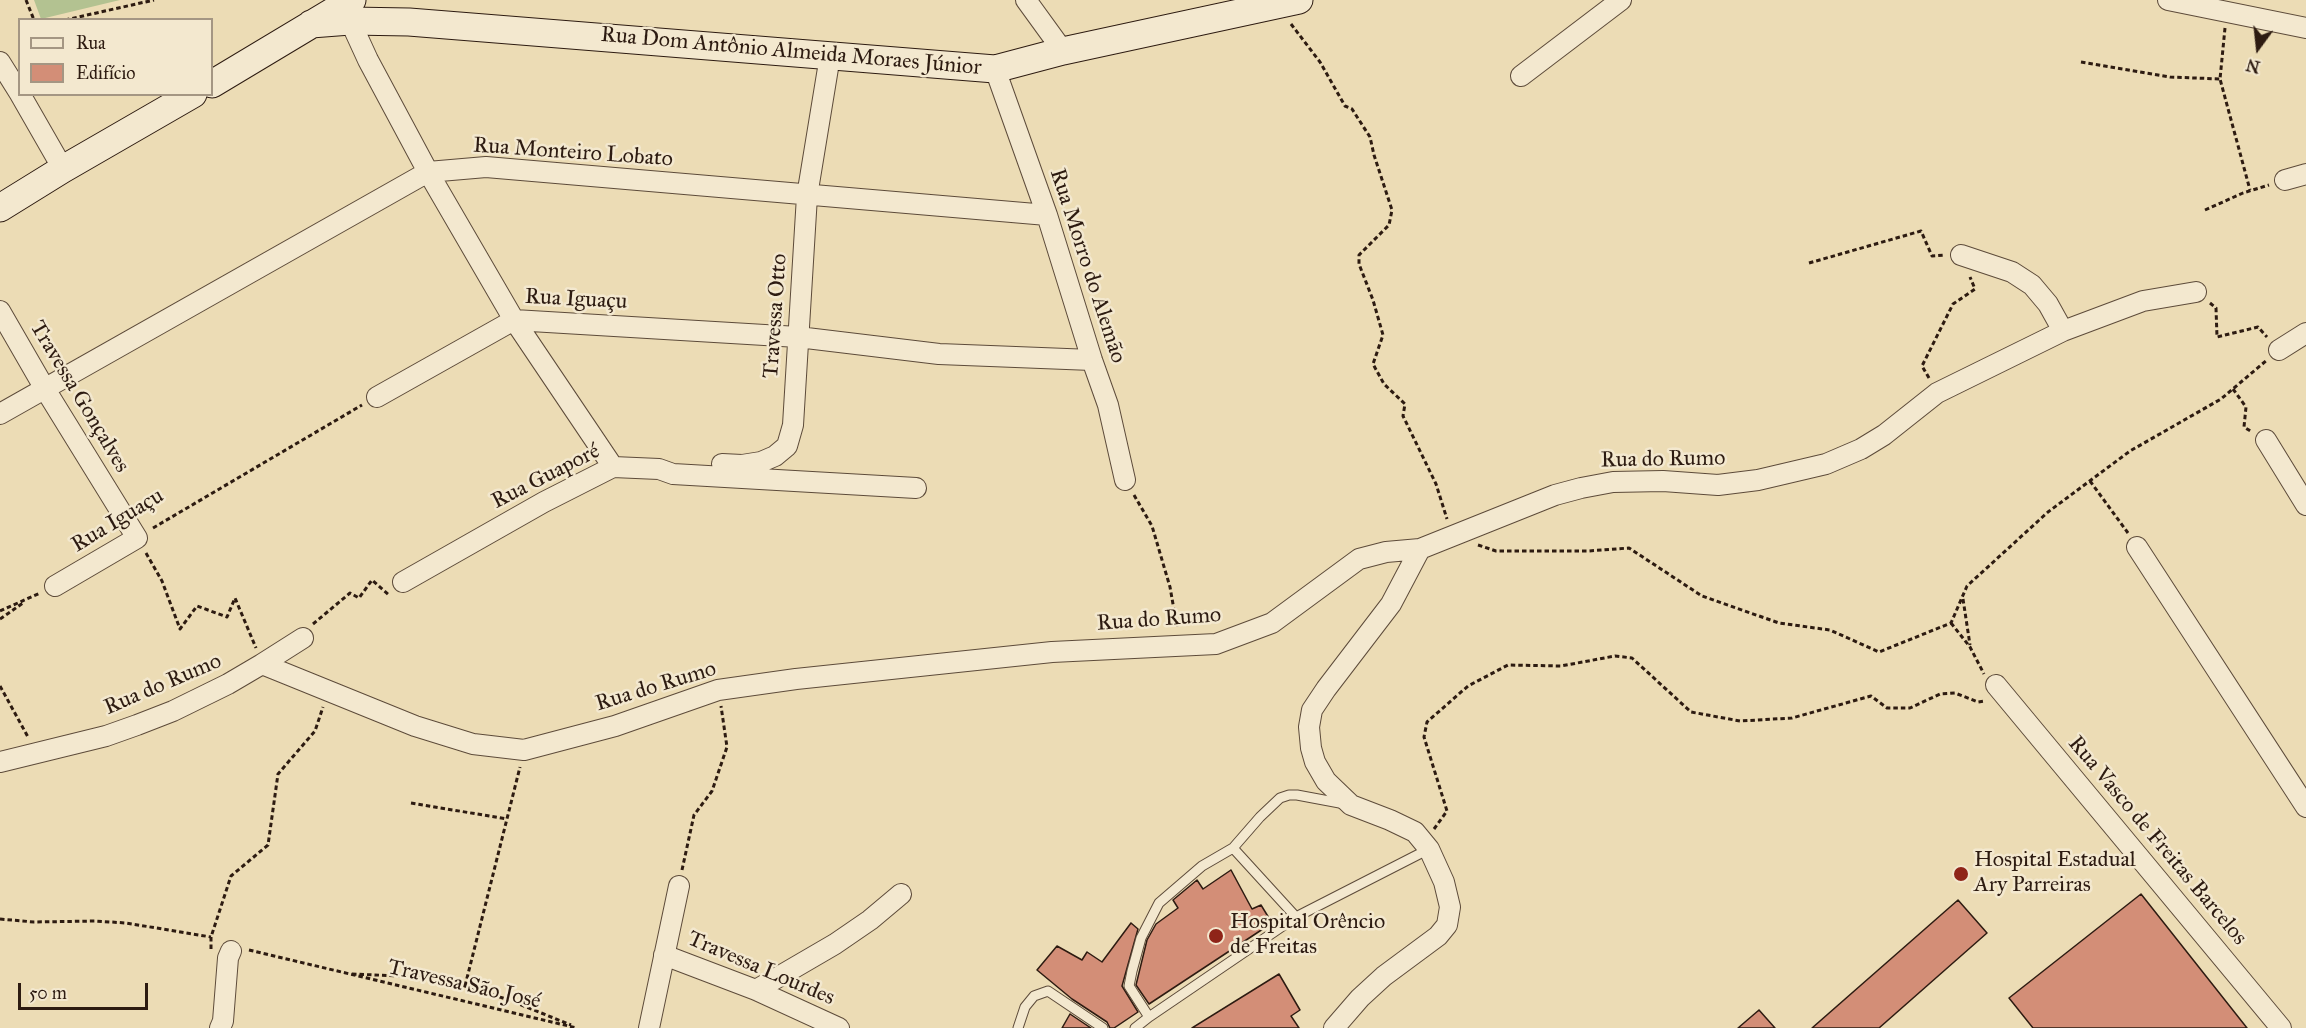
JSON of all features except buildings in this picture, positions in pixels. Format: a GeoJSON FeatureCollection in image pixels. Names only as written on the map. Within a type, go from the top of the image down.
{"type":"FeatureCollection","features":[{"type":"Feature","properties":{"kind":"main road","name":"Rua Dom Antônio Almeida Moraes Júnior"},"geometry":{"type":"LineString","coordinates":[[213,83],[311,24],[348,9],[410,11],[830,56],[995,69],[1244,6],[1288,3]]}},
{"type":"Feature","properties":{"kind":"main road"},"geometry":{"type":"LineString","coordinates":[[0,208],[190,96]]}},
{"type":"Feature","properties":{"kind":"street"},"geometry":{"type":"LineString","coordinates":[[1026,0],[1064,51]]}},
{"type":"Feature","properties":{"kind":"street"},"geometry":{"type":"LineString","coordinates":[[1521,76],[1621,0]]}},
{"type":"Feature","properties":{"kind":"street"},"geometry":{"type":"LineString","coordinates":[[2168,0],[2306,28]]}},
{"type":"Feature","properties":{"kind":"street"},"geometry":{"type":"LineString","coordinates":[[2208,0],[2227,12]]}},
{"type":"Feature","properties":{"kind":"street"},"geometry":{"type":"LineString","coordinates":[[348,9],[368,60],[428,172],[514,320],[613,467]]}},
{"type":"Feature","properties":{"kind":"street","name":"Travessa Otto"},"geometry":{"type":"LineString","coordinates":[[659,469],[673,464],[742,465],[761,462],[775,456],[786,446],[793,425],[807,196],[830,56]]}},
{"type":"Feature","properties":{"kind":"street"},"geometry":{"type":"LineString","coordinates":[[0,62],[18,90]]}},
{"type":"Feature","properties":{"kind":"street","name":"Rua Morro do Alemão"},"geometry":{"type":"LineString","coordinates":[[995,69],[1047,215],[1108,405],[1125,480]]}},
{"type":"Feature","properties":{"kind":"street"},"geometry":{"type":"LineString","coordinates":[[22,96],[63,169]]}},
{"type":"Feature","properties":{"kind":"street","name":"Rua Monteiro Lobato"},"geometry":{"type":"LineString","coordinates":[[0,414],[428,172],[486,167],[1047,215]]}},
{"type":"Feature","properties":{"kind":"street"},"geometry":{"type":"LineString","coordinates":[[2285,180],[2306,174]]}},
{"type":"Feature","properties":{"kind":"street"},"geometry":{"type":"LineString","coordinates":[[1961,255],[2013,272],[2032,285],[2048,304],[2063,331]]}},
{"type":"Feature","properties":{"kind":"street","name":"Rua do Rumo"},"geometry":{"type":"LineString","coordinates":[[0,762],[106,736],[173,711],[228,684],[262,664],[435,732],[473,744],[524,750],[615,726],[718,690],[1052,652],[1216,644],[1272,623],[1359,559],[1386,552],[1420,549],[1556,495],[1613,482],[1718,485],[1758,480],[1826,464],[1861,449],[1884,435],[1937,393],[2063,331],[2143,301],[2196,292]]}},
{"type":"Feature","properties":{"kind":"street","name":"Travessa Gonçalves"},"geometry":{"type":"LineString","coordinates":[[0,311],[137,538]]}},
{"type":"Feature","properties":{"kind":"street","name":"Rua Iguaçu"},"geometry":{"type":"LineString","coordinates":[[377,397],[514,320],[798,337],[939,354],[1092,360]]}},
{"type":"Feature","properties":{"kind":"street"},"geometry":{"type":"LineString","coordinates":[[2279,350],[2306,333]]}},
{"type":"Feature","properties":{"kind":"street"},"geometry":{"type":"LineString","coordinates":[[2266,440],[2306,505]]}},
{"type":"Feature","properties":{"kind":"street","name":"Rua Guaporé"},"geometry":{"type":"LineString","coordinates":[[403,582],[544,502],[613,467],[659,469],[673,474],[916,488]]}},
{"type":"Feature","properties":{"kind":"street","name":"Rua Iguaçu"},"geometry":{"type":"LineString","coordinates":[[55,586],[137,538]]}},
{"type":"Feature","properties":{"kind":"street"},"geometry":{"type":"LineString","coordinates":[[2137,547],[2306,807]]}},
{"type":"Feature","properties":{"kind":"street"},"geometry":{"type":"LineString","coordinates":[[1334,1028],[1360,998],[1384,976],[1438,936],[1447,925],[1450,907],[1446,890],[1427,846],[1415,832],[1351,805],[1326,782],[1315,762],[1309,727],[1312,710],[1391,603],[1420,549]]}},
{"type":"Feature","properties":{"kind":"street"},"geometry":{"type":"LineString","coordinates":[[262,664],[303,638]]}},
{"type":"Feature","properties":{"kind":"street","name":"Rua Vasco de Freitas Barcelos"},"geometry":{"type":"LineString","coordinates":[[2001,690],[2281,1028]]}},
{"type":"Feature","properties":{"kind":"street"},"geometry":{"type":"LineString","coordinates":[[649,1028],[679,886]]}},
{"type":"Feature","properties":{"kind":"street"},"geometry":{"type":"LineString","coordinates":[[756,990],[870,921],[901,894]]}},
{"type":"Feature","properties":{"kind":"street"},"geometry":{"type":"LineString","coordinates":[[220,1028],[223,1021],[228,958],[231,951]]}},
{"type":"Feature","properties":{"kind":"street","name":"Travessa Lourdes"},"geometry":{"type":"LineString","coordinates":[[664,955],[756,990],[839,1028]]}},
{"type":"Feature","properties":{"kind":"lane"},"geometry":{"type":"LineString","coordinates":[[1149,1017],[1129,986],[1141,938],[1159,903],[1202,866],[1233,848],[1280,798],[1289,795],[1351,805]]}},
{"type":"Feature","properties":{"kind":"lane"},"geometry":{"type":"LineString","coordinates":[[1135,1028],[1296,917],[1427,846]]}},
{"type":"Feature","properties":{"kind":"lane"},"geometry":{"type":"LineString","coordinates":[[1233,848],[1296,917]]}},
{"type":"Feature","properties":{"kind":"lane"},"geometry":{"type":"LineString","coordinates":[[1018,1028],[1025,1007],[1034,996],[1048,991],[1103,1028]]}},
{"type":"Feature","properties":{"kind":"path"},"geometry":{"type":"LineString","coordinates":[[26,0],[33,18]]}},
{"type":"Feature","properties":{"kind":"path"},"geometry":{"type":"LineString","coordinates":[[74,18],[154,0]]}},
{"type":"Feature","properties":{"kind":"path"},"geometry":{"type":"LineString","coordinates":[[1288,3],[1345,106],[1352,109],[1370,137],[1392,210],[1389,225],[1359,255],[1359,264],[1383,335],[1373,364],[1384,384],[1405,404],[1403,416],[1436,484],[1452,536],[1496,551],[1588,551],[1629,548],[1702,596],[1779,623],[1830,630],[1879,651],[1951,623],[1967,586],[2048,512],[2130,451],[2221,399],[2279,350],[2258,327],[2217,337],[2216,308],[2196,292]]}},
{"type":"Feature","properties":{"kind":"path"},"geometry":{"type":"LineString","coordinates":[[2227,12],[2220,79],[2250,190]]}},
{"type":"Feature","properties":{"kind":"path"},"geometry":{"type":"LineString","coordinates":[[2081,62],[2170,77],[2220,79]]}},
{"type":"Feature","properties":{"kind":"path"},"geometry":{"type":"LineString","coordinates":[[2205,210],[2250,190],[2285,180]]}},
{"type":"Feature","properties":{"kind":"path"},"geometry":{"type":"LineString","coordinates":[[1809,263],[1921,231],[1932,256],[1961,255],[1975,289],[1953,304],[1922,366],[1937,393]]}},
{"type":"Feature","properties":{"kind":"path"},"geometry":{"type":"LineString","coordinates":[[2233,389],[2246,407],[2244,427],[2266,440]]}},
{"type":"Feature","properties":{"kind":"path","name":"Rua Iguaçu"},"geometry":{"type":"LineString","coordinates":[[137,538],[377,397]]}},
{"type":"Feature","properties":{"kind":"path"},"geometry":{"type":"LineString","coordinates":[[1125,480],[1152,526],[1170,587],[1181,645]]}},
{"type":"Feature","properties":{"kind":"path"},"geometry":{"type":"LineString","coordinates":[[2090,481],[2137,547]]}},
{"type":"Feature","properties":{"kind":"path"},"geometry":{"type":"LineString","coordinates":[[137,538],[162,581],[180,629],[197,606],[227,617],[235,598],[262,664]]}},
{"type":"Feature","properties":{"kind":"path"},"geometry":{"type":"LineString","coordinates":[[303,638],[309,628],[350,593],[359,598],[372,580],[391,597],[403,582]]}},
{"type":"Feature","properties":{"kind":"path"},"geometry":{"type":"LineString","coordinates":[[0,611],[55,586]]}},
{"type":"Feature","properties":{"kind":"path"},"geometry":{"type":"LineString","coordinates":[[0,619],[29,598]]}},
{"type":"Feature","properties":{"kind":"path"},"geometry":{"type":"LineString","coordinates":[[1963,598],[1970,647]]}},
{"type":"Feature","properties":{"kind":"path"},"geometry":{"type":"LineString","coordinates":[[1427,846],[1447,811],[1424,737],[1427,722],[1468,686],[1508,665],[1561,666],[1615,656],[1632,658],[1691,712],[1740,721],[1792,718],[1871,696],[1887,708],[1910,708],[1940,694],[1955,693],[1978,702],[2001,690],[1988,680],[1970,647],[1951,623]]}},
{"type":"Feature","properties":{"kind":"path"},"geometry":{"type":"LineString","coordinates":[[0,686],[36,753]]}},
{"type":"Feature","properties":{"kind":"path"},"geometry":{"type":"LineString","coordinates":[[679,886],[694,815],[712,791],[727,747],[718,690]]}},
{"type":"Feature","properties":{"kind":"path"},"geometry":{"type":"LineString","coordinates":[[0,919],[34,922],[126,923],[211,937],[231,876],[268,845],[278,774],[315,731],[329,691]]}},
{"type":"Feature","properties":{"kind":"path"},"geometry":{"type":"LineString","coordinates":[[465,986],[524,750]]}},
{"type":"Feature","properties":{"kind":"path"},"geometry":{"type":"LineString","coordinates":[[411,803],[507,819]]}},
{"type":"Feature","properties":{"kind":"path","name":"Travessa São José"},"geometry":{"type":"LineString","coordinates":[[231,951],[237,947],[577,1028]]}},
{"type":"Feature","properties":{"kind":"path","name":"Travessa São José"},"geometry":{"type":"LineString","coordinates":[[343,973],[424,977],[465,986],[509,1000],[577,1028]]}},
{"type":"Feature","properties":{"kind":"green space"},"geometry":{"type":"Polygon","coordinates":[[[34,0],[120,0],[45,18],[41,18],[34,0]]]}},
{"type":"Feature","properties":{"kind":"place","name":"Hospital Estadual Ary Parreiras"},"geometry":{"type":"Point","coordinates":[1961,874]}},
{"type":"Feature","properties":{"kind":"place","name":"Hospital Orêncio de Freitas"},"geometry":{"type":"Point","coordinates":[1216,936]}}]}
